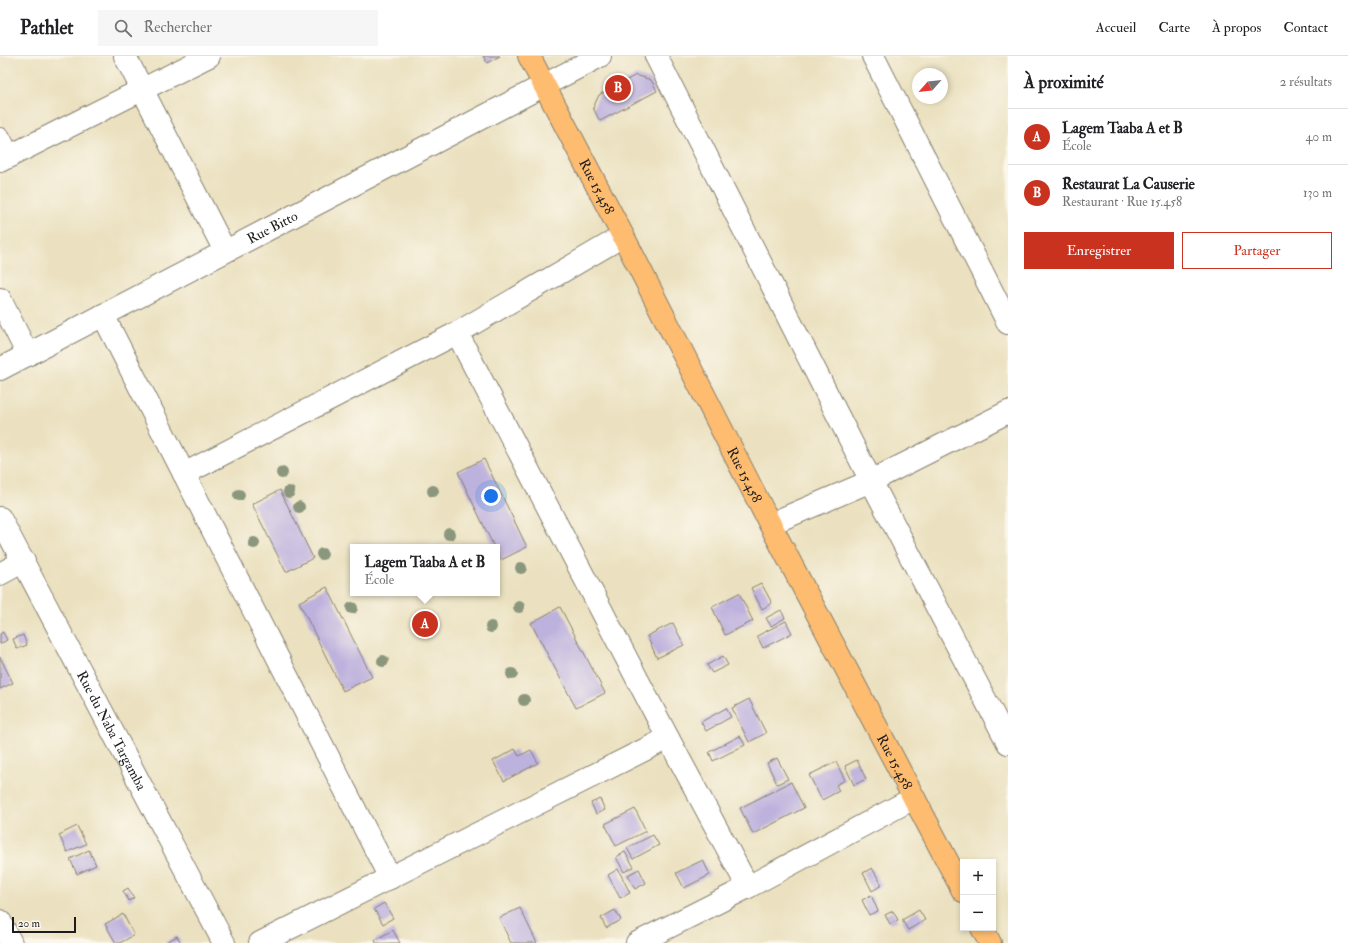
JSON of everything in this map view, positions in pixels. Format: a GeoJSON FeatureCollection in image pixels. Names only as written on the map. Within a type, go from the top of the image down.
{"type":"FeatureCollection","features":[{"type":"Feature","properties":{"kind":"main road","name":"Rue 15.458"},"geometry":{"type":"LineString","coordinates":[[529,56],[770,524],[960,886]]}},
{"type":"Feature","properties":{"kind":"main road"},"geometry":{"type":"LineString","coordinates":[[984,931],[990,943]]}},
{"type":"Feature","properties":{"kind":"street"},"geometry":{"type":"LineString","coordinates":[[125,56],[225,251]]}},
{"type":"Feature","properties":{"kind":"street"},"geometry":{"type":"LineString","coordinates":[[3,152],[142,89],[209,56]]}},
{"type":"Feature","properties":{"kind":"street","name":"Rue Bitto"},"geometry":{"type":"LineString","coordinates":[[0,369],[600,56]]}},
{"type":"Feature","properties":{"kind":"street"},"geometry":{"type":"LineString","coordinates":[[656,56],[871,481],[1008,743]]}},
{"type":"Feature","properties":{"kind":"street"},"geometry":{"type":"LineString","coordinates":[[873,56],[1008,323]]}},
{"type":"Feature","properties":{"kind":"street"},"geometry":{"type":"LineString","coordinates":[[184,474],[457,333],[623,236]]}},
{"type":"Feature","properties":{"kind":"street"},"geometry":{"type":"LineString","coordinates":[[0,299],[28,355]]}},
{"type":"Feature","properties":{"kind":"street"},"geometry":{"type":"LineString","coordinates":[[103,315],[390,878]]}},
{"type":"Feature","properties":{"kind":"street"},"geometry":{"type":"LineString","coordinates":[[457,333],[668,738],[748,886]]}},
{"type":"Feature","properties":{"kind":"street"},"geometry":{"type":"LineString","coordinates":[[770,524],[871,481],[1008,412]]}},
{"type":"Feature","properties":{"kind":"street","name":"Rue du Naba Targamba"},"geometry":{"type":"LineString","coordinates":[[0,518],[224,943]]}},
{"type":"Feature","properties":{"kind":"street"},"geometry":{"type":"LineString","coordinates":[[0,574],[24,561]]}},
{"type":"Feature","properties":{"kind":"street"},"geometry":{"type":"LineString","coordinates":[[260,943],[668,738]]}},
{"type":"Feature","properties":{"kind":"street"},"geometry":{"type":"LineString","coordinates":[[637,943],[914,798]]}},
{"type":"Feature","properties":{"kind":"street"},"geometry":{"type":"LineString","coordinates":[[0,921],[11,943]]}},
{"type":"Feature","properties":{"kind":"building"},"geometry":{"type":"Polygon","coordinates":[[[483,56],[500,56],[487,63],[483,56]]]}},
{"type":"Feature","properties":{"kind":"building"},"geometry":{"type":"Polygon","coordinates":[[[636,75],[651,80],[657,91],[600,121],[593,108],[599,95],[636,75]]]}},
{"type":"Feature","properties":{"kind":"building"},"geometry":{"type":"Polygon","coordinates":[[[484,459],[527,547],[501,560],[500,544],[493,544],[458,472],[484,459]]]}},
{"type":"Feature","properties":{"kind":"building"},"geometry":{"type":"Polygon","coordinates":[[[280,490],[313,558],[286,572],[252,504],[280,490]]]}},
{"type":"Feature","properties":{"kind":"building"},"geometry":{"type":"Polygon","coordinates":[[[761,583],[772,603],[762,609],[751,588],[761,583]]]}},
{"type":"Feature","properties":{"kind":"building"},"geometry":{"type":"Polygon","coordinates":[[[327,587],[372,677],[343,691],[299,602],[327,587]]]}},
{"type":"Feature","properties":{"kind":"building"},"geometry":{"type":"Polygon","coordinates":[[[739,593],[753,621],[725,635],[712,607],[739,593]]]}},
{"type":"Feature","properties":{"kind":"building"},"geometry":{"type":"Polygon","coordinates":[[[560,607],[605,693],[576,708],[531,623],[560,607]]]}},
{"type":"Feature","properties":{"kind":"building"},"geometry":{"type":"Polygon","coordinates":[[[781,610],[785,618],[771,626],[766,618],[781,610]]]}},
{"type":"Feature","properties":{"kind":"building"},"geometry":{"type":"Polygon","coordinates":[[[786,621],[792,633],[763,648],[757,636],[786,621]]]}},
{"type":"Feature","properties":{"kind":"building"},"geometry":{"type":"Polygon","coordinates":[[[673,623],[684,645],[657,658],[647,636],[673,623]]]}},
{"type":"Feature","properties":{"kind":"building"},"geometry":{"type":"Polygon","coordinates":[[[3,632],[7,640],[0,644],[0,634],[3,632]]]}},
{"type":"Feature","properties":{"kind":"building"},"geometry":{"type":"Polygon","coordinates":[[[23,635],[27,645],[17,649],[13,639],[23,635]]]}},
{"type":"Feature","properties":{"kind":"building"},"geometry":{"type":"Polygon","coordinates":[[[723,656],[728,665],[712,673],[707,665],[723,656]]]}},
{"type":"Feature","properties":{"kind":"building"},"geometry":{"type":"Polygon","coordinates":[[[0,657],[13,683],[0,689],[0,657]]]}},
{"type":"Feature","properties":{"kind":"building"},"geometry":{"type":"Polygon","coordinates":[[[749,699],[766,733],[749,742],[732,708],[749,699]]]}},
{"type":"Feature","properties":{"kind":"building"},"geometry":{"type":"Polygon","coordinates":[[[726,708],[731,717],[706,731],[701,722],[726,708]]]}},
{"type":"Feature","properties":{"kind":"building"},"geometry":{"type":"Polygon","coordinates":[[[740,736],[745,745],[713,761],[709,752],[740,736]]]}},
{"type":"Feature","properties":{"kind":"building"},"geometry":{"type":"Polygon","coordinates":[[[515,749],[519,756],[531,750],[538,763],[504,781],[493,761],[515,749]]]}},
{"type":"Feature","properties":{"kind":"building"},"geometry":{"type":"Polygon","coordinates":[[[777,758],[788,779],[777,784],[767,763],[777,758]]]}},
{"type":"Feature","properties":{"kind":"building"},"geometry":{"type":"Polygon","coordinates":[[[857,760],[866,779],[854,785],[845,766],[857,760]]]}},
{"type":"Feature","properties":{"kind":"building"},"geometry":{"type":"Polygon","coordinates":[[[836,762],[845,780],[836,785],[839,791],[822,800],[809,775],[836,762]]]}},
{"type":"Feature","properties":{"kind":"building"},"geometry":{"type":"Polygon","coordinates":[[[791,782],[804,808],[753,834],[740,808],[791,782]]]}},
{"type":"Feature","properties":{"kind":"building"},"geometry":{"type":"Polygon","coordinates":[[[600,799],[605,810],[596,814],[591,803],[600,799]]]}},
{"type":"Feature","properties":{"kind":"building"},"geometry":{"type":"Polygon","coordinates":[[[635,809],[646,831],[616,846],[605,824],[635,809]]]}},
{"type":"Feature","properties":{"kind":"building"},"geometry":{"type":"Polygon","coordinates":[[[77,826],[86,844],[67,852],[59,835],[77,826]]]}},
{"type":"Feature","properties":{"kind":"building"},"geometry":{"type":"Polygon","coordinates":[[[653,835],[659,845],[633,859],[627,848],[653,835]]]}},
{"type":"Feature","properties":{"kind":"building"},"geometry":{"type":"Polygon","coordinates":[[[89,850],[96,865],[77,874],[70,859],[89,850]]]}},
{"type":"Feature","properties":{"kind":"building"},"geometry":{"type":"Polygon","coordinates":[[[625,852],[634,867],[624,872],[616,857],[625,852]]]}},
{"type":"Feature","properties":{"kind":"building"},"geometry":{"type":"Polygon","coordinates":[[[703,860],[710,875],[684,888],[676,873],[703,860]]]}},
{"type":"Feature","properties":{"kind":"building"},"geometry":{"type":"Polygon","coordinates":[[[872,868],[882,885],[872,891],[863,873],[872,868]]]}},
{"type":"Feature","properties":{"kind":"building"},"geometry":{"type":"Polygon","coordinates":[[[618,869],[630,893],[620,898],[608,875],[618,869]]]}},
{"type":"Feature","properties":{"kind":"building"},"geometry":{"type":"Polygon","coordinates":[[[639,869],[646,883],[635,889],[628,875],[639,869]]]}},
{"type":"Feature","properties":{"kind":"building"},"geometry":{"type":"Polygon","coordinates":[[[128,888],[134,898],[129,901],[123,891],[128,888]]]}},
{"type":"Feature","properties":{"kind":"building"},"geometry":{"type":"Polygon","coordinates":[[[871,895],[878,911],[869,915],[862,900],[871,895]]]}},
{"type":"Feature","properties":{"kind":"building"},"geometry":{"type":"Polygon","coordinates":[[[384,903],[393,918],[383,924],[374,909],[384,903]]]}},
{"type":"Feature","properties":{"kind":"building"},"geometry":{"type":"Polygon","coordinates":[[[520,908],[537,943],[511,943],[499,918],[520,908]]]}},
{"type":"Feature","properties":{"kind":"building"},"geometry":{"type":"Polygon","coordinates":[[[615,910],[621,920],[606,928],[601,918],[615,910]]]}},
{"type":"Feature","properties":{"kind":"building"},"geometry":{"type":"Polygon","coordinates":[[[919,910],[925,920],[908,930],[902,920],[919,910]]]}},
{"type":"Feature","properties":{"kind":"building"},"geometry":{"type":"Polygon","coordinates":[[[893,911],[898,920],[890,924],[885,915],[893,911]]]}},
{"type":"Feature","properties":{"kind":"building"},"geometry":{"type":"Polygon","coordinates":[[[123,914],[134,935],[120,943],[116,943],[105,924],[123,914]]]}},
{"type":"Feature","properties":{"kind":"building"},"geometry":{"type":"Polygon","coordinates":[[[393,930],[400,943],[376,943],[375,940],[393,930]]]}},
{"type":"Feature","properties":{"kind":"building"},"geometry":{"type":"Polygon","coordinates":[[[177,936],[181,943],[164,943],[177,936]]]}},
{"type":"Feature","properties":{"kind":"place","name":"Restaurat La Causerie"},"geometry":{"type":"Point","coordinates":[618,88]}},
{"type":"Feature","properties":{"kind":"place","name":"Lagem Taaba A et B"},"geometry":{"type":"Point","coordinates":[425,624]}}]}
